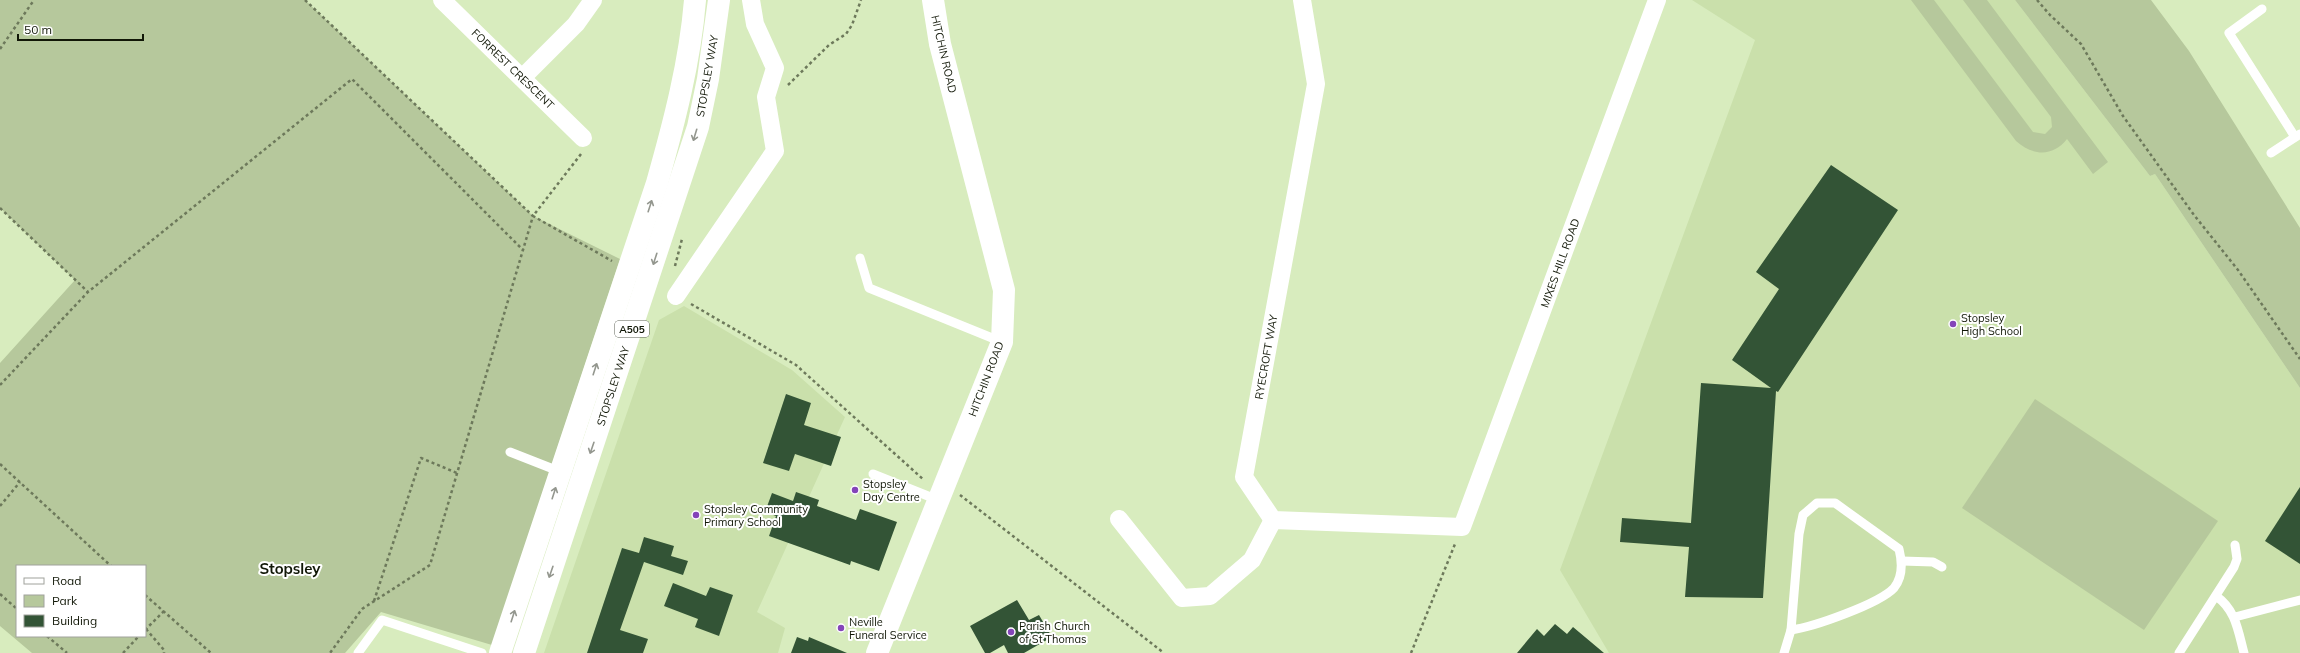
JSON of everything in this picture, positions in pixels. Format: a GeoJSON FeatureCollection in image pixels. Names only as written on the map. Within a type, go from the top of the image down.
{"type":"FeatureCollection","features":[{"type":"Feature","properties":{"kind":"main road","name":"STOPSLEY WAY"},"geometry":{"type":"LineString","coordinates":[[500,653],[657,183],[676,116],[692,28],[695,0]]}},
{"type":"Feature","properties":{"kind":"main road","name":"STOPSLEY WAY"},"geometry":{"type":"LineString","coordinates":[[524,653],[698,127],[708,79],[719,0]]}},
{"type":"Feature","properties":{"kind":"main road","name":"HITCHIN ROAD"},"geometry":{"type":"LineString","coordinates":[[877,653],[938,489],[1002,342],[1004,290],[940,44],[933,0]]}},
{"type":"Feature","properties":{"kind":"street","name":"FORREST CRESCENT"},"geometry":{"type":"LineString","coordinates":[[442,0],[583,138]]}},
{"type":"Feature","properties":{"kind":"street"},"geometry":{"type":"LineString","coordinates":[[522,78],[576,24],[593,0]]}},
{"type":"Feature","properties":{"kind":"street"},"geometry":{"type":"LineString","coordinates":[[676,296],[775,152],[766,97],[775,68],[755,24],[751,0]]}},
{"type":"Feature","properties":{"kind":"street","name":"RYECROFT WAY"},"geometry":{"type":"LineString","coordinates":[[1273,520],[1244,477],[1316,84],[1302,0]]}},
{"type":"Feature","properties":{"kind":"street","name":"MIXES HILL ROAD"},"geometry":{"type":"LineString","coordinates":[[1462,527],[1657,0]]}},
{"type":"Feature","properties":{"kind":"street"},"geometry":{"type":"LineString","coordinates":[[1119,520],[1182,598],[1210,596],[1252,560],[1273,520],[1462,527]]}},
{"type":"Feature","properties":{"kind":"lane"},"geometry":{"type":"LineString","coordinates":[[2262,9],[2229,33],[2298,135],[2271,153]]}},
{"type":"Feature","properties":{"kind":"lane"},"geometry":{"type":"LineString","coordinates":[[860,258],[869,288],[1002,342]]}},
{"type":"Feature","properties":{"kind":"lane"},"geometry":{"type":"LineString","coordinates":[[510,452],[560,472]]}},
{"type":"Feature","properties":{"kind":"lane"},"geometry":{"type":"LineString","coordinates":[[873,474],[938,489]]}},
{"type":"Feature","properties":{"kind":"lane"},"geometry":{"type":"LineString","coordinates":[[1784,653],[1791,630],[1799,534],[1803,514],[1817,503],[1835,503],[1899,549],[1902,561],[1894,587],[1879,599],[1806,628],[1791,630]]}},
{"type":"Feature","properties":{"kind":"lane"},"geometry":{"type":"LineString","coordinates":[[2179,653],[2234,567],[2237,559],[2235,546]]}},
{"type":"Feature","properties":{"kind":"lane"},"geometry":{"type":"LineString","coordinates":[[1902,561],[1933,562],[1942,567]]}},
{"type":"Feature","properties":{"kind":"lane"},"geometry":{"type":"LineString","coordinates":[[2216,596],[2227,603],[2235,617],[2244,653]]}},
{"type":"Feature","properties":{"kind":"lane"},"geometry":{"type":"LineString","coordinates":[[2235,617],[2300,600]]}},
{"type":"Feature","properties":{"kind":"lane"},"geometry":{"type":"LineString","coordinates":[[358,653],[382,620],[482,653]]}},
{"type":"Feature","properties":{"kind":"path"},"geometry":{"type":"LineString","coordinates":[[0,48],[34,0]]}},
{"type":"Feature","properties":{"kind":"path"},"geometry":{"type":"LineString","coordinates":[[305,0],[533,216],[615,262]]}},
{"type":"Feature","properties":{"kind":"path"},"geometry":{"type":"LineString","coordinates":[[766,97],[791,84],[829,45],[846,34],[852,25],[862,0]]}},
{"type":"Feature","properties":{"kind":"path"},"geometry":{"type":"LineString","coordinates":[[2037,0],[2050,15],[2081,44],[2123,116],[2194,215],[2238,270],[2300,359]]}},
{"type":"Feature","properties":{"kind":"path"},"geometry":{"type":"LineString","coordinates":[[0,385],[88,292],[352,79],[523,250]]}},
{"type":"Feature","properties":{"kind":"path"},"geometry":{"type":"LineString","coordinates":[[330,653],[362,609],[430,565],[533,216],[584,150],[579,144],[583,138]]}},
{"type":"Feature","properties":{"kind":"path"},"geometry":{"type":"LineString","coordinates":[[0,208],[88,292]]}},
{"type":"Feature","properties":{"kind":"path"},"geometry":{"type":"LineString","coordinates":[[677,236],[683,239],[668,285],[676,296],[796,365],[938,489],[1164,653]]}},
{"type":"Feature","properties":{"kind":"path"},"geometry":{"type":"LineString","coordinates":[[374,601],[421,458],[457,473]]}},
{"type":"Feature","properties":{"kind":"path"},"geometry":{"type":"LineString","coordinates":[[0,464],[110,565]]}},
{"type":"Feature","properties":{"kind":"path"},"geometry":{"type":"LineString","coordinates":[[0,506],[20,482]]}},
{"type":"Feature","properties":{"kind":"path"},"geometry":{"type":"LineString","coordinates":[[1411,653],[1462,527]]}},
{"type":"Feature","properties":{"kind":"path"},"geometry":{"type":"LineString","coordinates":[[0,594],[16,609]]}},
{"type":"Feature","properties":{"kind":"path"},"geometry":{"type":"LineString","coordinates":[[146,596],[164,610],[211,653]]}},
{"type":"Feature","properties":{"kind":"path"},"geometry":{"type":"LineString","coordinates":[[146,629],[164,610]]}},
{"type":"Feature","properties":{"kind":"path"},"geometry":{"type":"LineString","coordinates":[[146,631],[164,650],[164,653]]}},
{"type":"Feature","properties":{"kind":"path"},"geometry":{"type":"LineString","coordinates":[[49,637],[67,653]]}},
{"type":"Feature","properties":{"kind":"path"},"geometry":{"type":"LineString","coordinates":[[123,653],[138,637]]}},
{"type":"Feature","properties":{"kind":"shaded area","name":"Stopsley High School"},"geometry":{"type":"Polygon","coordinates":[[[1692,0],[2015,0],[2150,176],[2155,174],[2300,388],[2300,653],[1609,653],[1560,570],[1755,40],[1692,0]]]}},
{"type":"Feature","properties":{"kind":"shaded area","name":"Stopsley Community Primary School"},"geometry":{"type":"Polygon","coordinates":[[[684,306],[792,370],[845,417],[757,612],[785,628],[778,653],[544,653],[659,320],[684,306]]]}},
{"type":"Feature","properties":{"kind":"green space"},"geometry":{"type":"Polygon","coordinates":[[[0,0],[305,0],[533,216],[620,259],[492,645],[381,612],[345,653],[32,653],[0,626],[0,363],[75,280],[0,208],[0,0]]]}},
{"type":"Feature","properties":{"kind":"green space"},"geometry":{"type":"Polygon","coordinates":[[[1911,0],[1934,0],[2033,132],[2045,134],[2052,127],[2051,117],[1963,0],[1987,0],[2108,162],[2093,174],[2067,139],[2056,149],[2043,152],[2029,150],[2022,146],[2016,141],[1911,0]]]}},
{"type":"Feature","properties":{"kind":"green space"},"geometry":{"type":"Polygon","coordinates":[[[2015,0],[2151,0],[2189,51],[2300,228],[2300,388],[2155,174],[2150,176],[2015,0]]]}},
{"type":"Feature","properties":{"kind":"green space"},"geometry":{"type":"Polygon","coordinates":[[[2035,399],[2218,521],[2144,630],[1962,508],[2035,399]]]}},
{"type":"Feature","properties":{"kind":"building"},"geometry":{"type":"Polygon","coordinates":[[[1831,165],[1898,210],[1778,392],[1776,391],[1763,598],[1685,597],[1689,547],[1620,542],[1622,518],[1691,523],[1701,383],[1771,388],[1732,360],[1779,289],[1756,272],[1831,165]]]}},
{"type":"Feature","properties":{"kind":"building"},"geometry":{"type":"Polygon","coordinates":[[[786,394],[811,403],[804,425],[841,437],[831,466],[795,454],[789,471],[763,463],[786,394]]]}},
{"type":"Feature","properties":{"kind":"building"},"geometry":{"type":"Polygon","coordinates":[[[2300,487],[2300,564],[2265,541],[2300,487]]]}},
{"type":"Feature","properties":{"kind":"building"},"geometry":{"type":"Polygon","coordinates":[[[796,492],[819,500],[817,506],[856,520],[860,509],[897,522],[879,571],[851,561],[850,565],[769,536],[776,516],[765,512],[772,493],[793,501],[796,492]]]}},
{"type":"Feature","properties":{"kind":"building"},"geometry":{"type":"Polygon","coordinates":[[[644,537],[674,546],[671,556],[688,561],[683,575],[644,562],[620,630],[648,639],[643,653],[587,653],[622,548],[639,553],[644,537]]]}},
{"type":"Feature","properties":{"kind":"building"},"geometry":{"type":"Polygon","coordinates":[[[673,583],[706,596],[710,587],[733,595],[719,636],[695,627],[698,619],[664,606],[673,583]]]}},
{"type":"Feature","properties":{"kind":"building","name":"Parish Church of St Thomas"},"geometry":{"type":"Polygon","coordinates":[[[1017,600],[1029,620],[1039,615],[1052,637],[1024,653],[1008,653],[1004,645],[990,653],[985,653],[970,626],[1017,600]]]}},
{"type":"Feature","properties":{"kind":"building"},"geometry":{"type":"Polygon","coordinates":[[[1555,624],[1567,634],[1573,627],[1604,653],[1517,653],[1537,629],[1544,636],[1555,624]]]}},
{"type":"Feature","properties":{"kind":"building"},"geometry":{"type":"Polygon","coordinates":[[[797,637],[808,641],[809,637],[847,653],[791,653],[797,637]]]}},
{"type":"Feature","properties":{"kind":"place","name":"Stopsley High School"},"geometry":{"type":"Point","coordinates":[1953,324]}},
{"type":"Feature","properties":{"kind":"place","name":"Stopsley Day Centre"},"geometry":{"type":"Point","coordinates":[855,490]}},
{"type":"Feature","properties":{"kind":"place","name":"Stopsley Community Primary School"},"geometry":{"type":"Point","coordinates":[696,515]}},
{"type":"Feature","properties":{"kind":"place","name":"Neville Funeral Service"},"geometry":{"type":"Point","coordinates":[841,628]}},
{"type":"Feature","properties":{"kind":"place","name":"Parish Church of St Thomas"},"geometry":{"type":"Point","coordinates":[1011,632]}},
{"type":"Feature","properties":{"kind":"district","name":"Stopsley"},"geometry":{"type":"Point","coordinates":[290,568]}}]}
